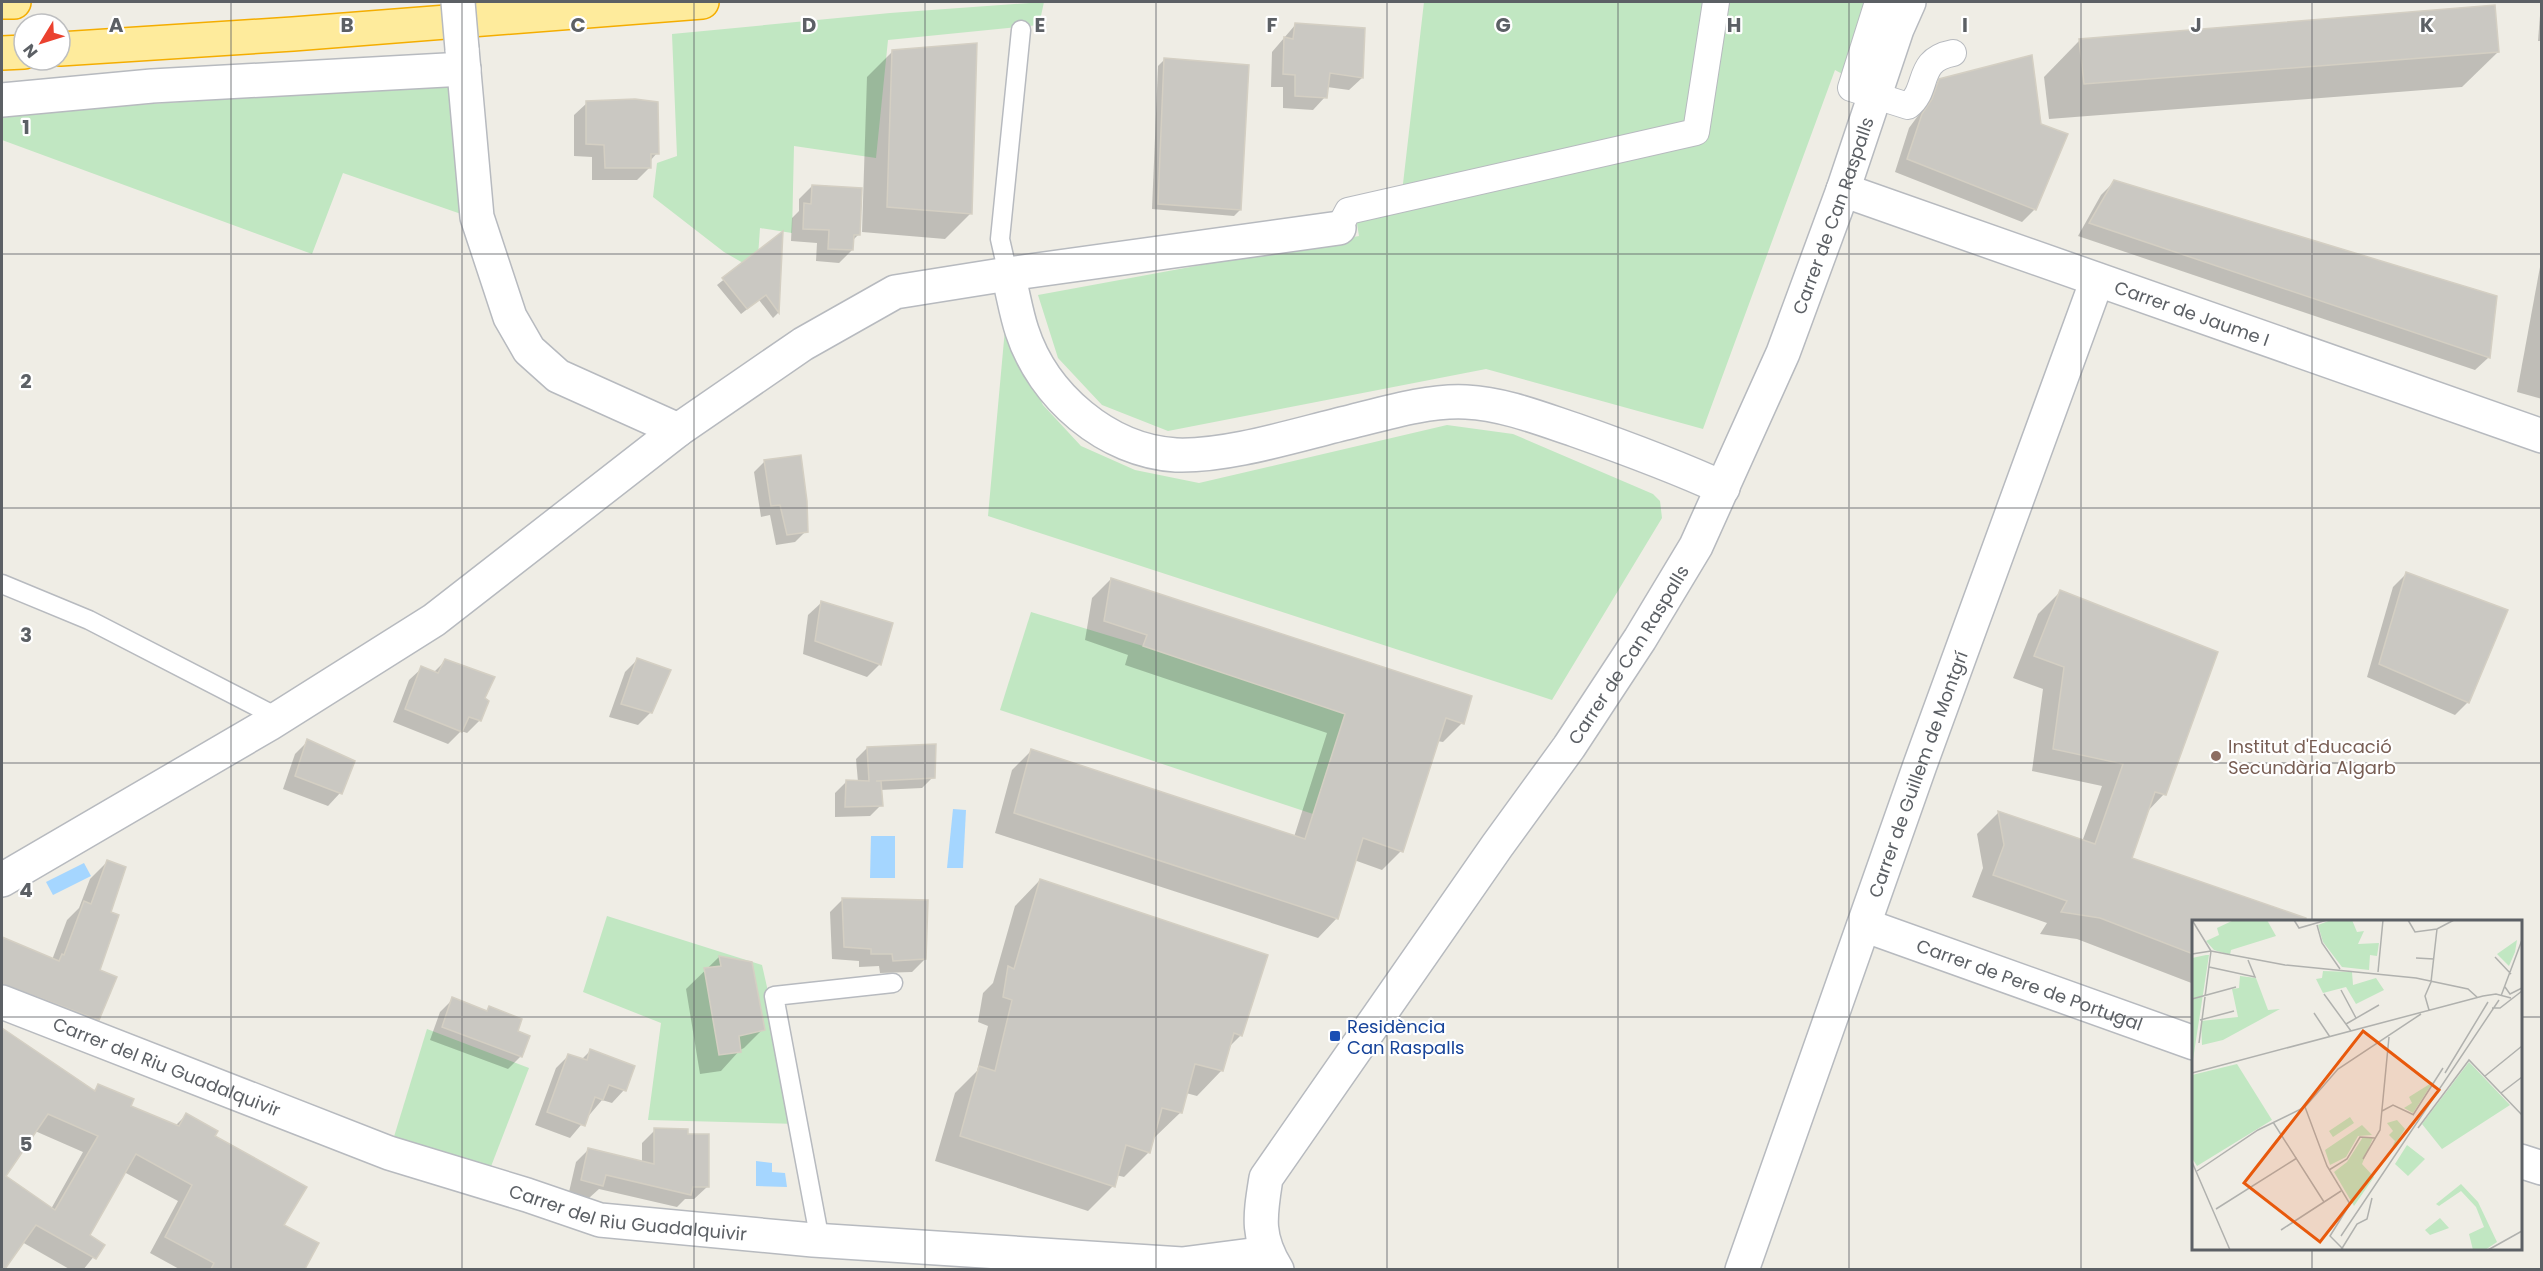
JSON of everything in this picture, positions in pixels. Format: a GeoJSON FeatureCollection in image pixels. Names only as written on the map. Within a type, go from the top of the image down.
{"type":"FeatureCollection","features":[{"type":"Feature","properties":{"kind":"highway"},"geometry":{"type":"LineString","coordinates":[[2,2],[14,2]]}},
{"type":"Feature","properties":{"kind":"highway"},"geometry":{"type":"LineString","coordinates":[[72,49],[702,2]]}},
{"type":"Feature","properties":{"kind":"street"},"geometry":{"type":"LineString","coordinates":[[458,2],[477,217],[510,317],[529,350],[558,376],[678,430]]}},
{"type":"Feature","properties":{"kind":"street"},"geometry":{"type":"LineString","coordinates":[[2,880],[279,718],[434,620],[678,430],[803,344],[895,292],[1339,228],[1348,211],[1696,132],[1716,2]]}},
{"type":"Feature","properties":{"kind":"street"},"geometry":{"type":"LineString","coordinates":[[1878,2],[1851,88],[1908,106],[1914,102],[1926,68],[1940,55],[1953,53]]}},
{"type":"Feature","properties":{"kind":"street","name":"Carrer de Can Raspalls"},"geometry":{"type":"LineString","coordinates":[[1272,1261],[1260,1219],[1266,1178],[1497,846],[1576,737],[1640,639],[1696,546],[1783,353],[1843,190],[1897,29],[1909,2]]}},
{"type":"Feature","properties":{"kind":"street"},"geometry":{"type":"LineString","coordinates":[[2,100],[463,59]]}},
{"type":"Feature","properties":{"kind":"street","name":"Carrer de Jaume I"},"geometry":{"type":"LineString","coordinates":[[1843,190],[2541,436]]}},
{"type":"Feature","properties":{"kind":"street"},"geometry":{"type":"LineString","coordinates":[[1008,274],[1022,333],[1042,373],[1064,400],[1090,424],[1129,445],[1175,455],[1220,452],[1409,408],[1464,402],[1514,409],[1654,458],[1724,488]]}},
{"type":"Feature","properties":{"kind":"street","name":"Carrer de Guillem de Montgrí"},"geometry":{"type":"LineString","coordinates":[[1742,1269],[2097,280]]}},
{"type":"Feature","properties":{"kind":"street","name":"Carrer de Pere de Portugal"},"geometry":{"type":"LineString","coordinates":[[1864,925],[2192,1043]]}},
{"type":"Feature","properties":{"kind":"street","name":"Carrer del Riu Guadalquivir"},"geometry":{"type":"LineString","coordinates":[[2,1002],[389,1153],[600,1220],[819,1240],[1182,1264],[1272,1261]]}},
{"type":"Feature","properties":{"kind":"street"},"geometry":{"type":"LineString","coordinates":[[2522,1162],[2541,1168]]}},
{"type":"Feature","properties":{"kind":"lane"},"geometry":{"type":"LineString","coordinates":[[1008,274],[1000,239],[1021,30]]}},
{"type":"Feature","properties":{"kind":"lane"},"geometry":{"type":"LineString","coordinates":[[2,584],[89,620],[279,718]]}},
{"type":"Feature","properties":{"kind":"lane"},"geometry":{"type":"LineString","coordinates":[[819,1240],[774,996],[892,983]]}},
{"type":"Feature","properties":{"kind":"green space"},"geometry":{"type":"Polygon","coordinates":[[[1044,2],[1039,25],[888,40],[876,158],[794,146],[792,233],[760,228],[757,271],[724,252],[653,197],[657,163],[677,156],[672,34],[890,13],[1044,2]]]}},
{"type":"Feature","properties":{"kind":"green space"},"geometry":{"type":"Polygon","coordinates":[[[1424,2],[1869,2],[1846,76],[1835,70],[1703,429],[1486,369],[1168,431],[1102,405],[1058,358],[1038,295],[1359,236],[1354,206],[1401,201],[1424,2]]]}},
{"type":"Feature","properties":{"kind":"green space"},"geometry":{"type":"Polygon","coordinates":[[[452,84],[464,215],[343,173],[312,254],[2,140],[2,114],[452,84]]]}},
{"type":"Feature","properties":{"kind":"green space"},"geometry":{"type":"Polygon","coordinates":[[[1005,329],[1043,405],[1081,446],[1135,470],[1199,483],[1447,425],[1513,434],[1653,494],[1660,501],[1662,518],[1552,700],[988,516],[1005,329]]]}},
{"type":"Feature","properties":{"kind":"green space"},"geometry":{"type":"Polygon","coordinates":[[[1031,612],[1143,646],[1345,714],[1313,814],[1000,710],[1031,612]]]}},
{"type":"Feature","properties":{"kind":"green space"},"geometry":{"type":"Polygon","coordinates":[[[607,916],[762,965],[798,1124],[648,1120],[661,1023],[583,992],[607,916]]]}},
{"type":"Feature","properties":{"kind":"green space"},"geometry":{"type":"Polygon","coordinates":[[[427,1029],[529,1068],[485,1182],[389,1153],[427,1029]]]}},
{"type":"Feature","properties":{"kind":"water"},"geometry":{"type":"Polygon","coordinates":[[[953,809],[966,810],[963,868],[947,868],[953,809]]]}},
{"type":"Feature","properties":{"kind":"water"},"geometry":{"type":"Polygon","coordinates":[[[871,836],[895,836],[895,878],[870,878],[871,836]]]}},
{"type":"Feature","properties":{"kind":"water"},"geometry":{"type":"Polygon","coordinates":[[[84,863],[91,876],[53,895],[46,882],[84,863]]]}},
{"type":"Feature","properties":{"kind":"water"},"geometry":{"type":"Polygon","coordinates":[[[756,1161],[772,1163],[772,1172],[785,1173],[787,1187],[756,1186],[756,1161]]]}},
{"type":"Feature","properties":{"kind":"building"},"geometry":{"type":"Polygon","coordinates":[[[2495,5],[2499,52],[2084,84],[2079,39],[2495,5]]]}},
{"type":"Feature","properties":{"kind":"building"},"geometry":{"type":"Polygon","coordinates":[[[1295,23],[1365,28],[1363,78],[1330,73],[1327,98],[1295,96],[1295,75],[1283,74],[1284,37],[1293,39],[1295,23]]]}},
{"type":"Feature","properties":{"kind":"building"},"geometry":{"type":"Polygon","coordinates":[[[977,43],[972,214],[887,207],[892,50],[977,43]]]}},
{"type":"Feature","properties":{"kind":"building"},"geometry":{"type":"Polygon","coordinates":[[[2032,55],[2041,124],[2068,134],[2036,210],[1907,159],[1922,114],[1932,99],[1939,79],[2032,55]]]}},
{"type":"Feature","properties":{"kind":"building"},"geometry":{"type":"Polygon","coordinates":[[[1164,58],[1249,65],[1241,210],[1158,204],[1164,58]]]}},
{"type":"Feature","properties":{"kind":"building"},"geometry":{"type":"Polygon","coordinates":[[[635,99],[658,102],[659,154],[651,154],[651,168],[605,168],[604,145],[586,144],[586,101],[635,99]]]}},
{"type":"Feature","properties":{"kind":"building"},"geometry":{"type":"Polygon","coordinates":[[[2114,180],[2497,296],[2490,358],[2089,223],[2114,180]]]}},
{"type":"Feature","properties":{"kind":"building"},"geometry":{"type":"Polygon","coordinates":[[[812,185],[862,188],[860,235],[854,235],[853,250],[828,249],[829,230],[803,229],[804,203],[811,204],[812,185]]]}},
{"type":"Feature","properties":{"kind":"building"},"geometry":{"type":"Polygon","coordinates":[[[783,231],[779,313],[766,295],[747,309],[722,278],[783,231]]]}},
{"type":"Feature","properties":{"kind":"building"},"geometry":{"type":"Polygon","coordinates":[[[801,455],[807,501],[808,532],[787,535],[780,505],[771,506],[764,460],[801,455]]]}},
{"type":"Feature","properties":{"kind":"building"},"geometry":{"type":"Polygon","coordinates":[[[2406,572],[2508,610],[2469,703],[2379,664],[2406,572]]]}},
{"type":"Feature","properties":{"kind":"building"},"geometry":{"type":"Polygon","coordinates":[[[1111,578],[1472,696],[1464,724],[1446,718],[1403,852],[1363,838],[1338,919],[1014,813],[1031,749],[1305,839],[1345,714],[1143,646],[1147,635],[1104,621],[1111,578]]]}},
{"type":"Feature","properties":{"kind":"building"},"geometry":{"type":"Polygon","coordinates":[[[2060,590],[2218,652],[2166,795],[2155,792],[2132,858],[2306,918],[2306,920],[2192,920],[2192,954],[2100,918],[2061,912],[2067,901],[1993,875],[2004,845],[1998,811],[2095,844],[2123,764],[2053,749],[2064,667],[2034,656],[2060,590]]]}},
{"type":"Feature","properties":{"kind":"building"},"geometry":{"type":"Polygon","coordinates":[[[821,601],[893,623],[881,665],[815,641],[821,601]]]}},
{"type":"Feature","properties":{"kind":"building"},"geometry":{"type":"Polygon","coordinates":[[[637,658],[671,670],[652,713],[621,704],[637,658]]]}},
{"type":"Feature","properties":{"kind":"building"},"geometry":{"type":"Polygon","coordinates":[[[445,659],[495,677],[485,698],[489,701],[481,721],[469,717],[462,732],[405,709],[421,666],[438,673],[445,659]]]}},
{"type":"Feature","properties":{"kind":"building"},"geometry":{"type":"Polygon","coordinates":[[[307,739],[355,761],[342,794],[295,776],[307,739]]]}},
{"type":"Feature","properties":{"kind":"building"},"geometry":{"type":"Polygon","coordinates":[[[936,744],[935,778],[876,781],[881,781],[883,806],[845,807],[846,780],[869,781],[867,747],[936,744]]]}},
{"type":"Feature","properties":{"kind":"building"},"geometry":{"type":"Polygon","coordinates":[[[107,860],[126,867],[111,912],[119,915],[100,970],[117,977],[99,1020],[2,984],[2,937],[59,961],[62,954],[64,955],[84,901],[91,904],[107,860]]]}},
{"type":"Feature","properties":{"kind":"building"},"geometry":{"type":"Polygon","coordinates":[[[1040,879],[1268,955],[1242,1036],[1234,1033],[1223,1071],[1195,1064],[1182,1113],[1162,1108],[1150,1153],[1126,1145],[1115,1187],[960,1136],[979,1066],[995,1071],[1012,1000],[1003,997],[1008,966],[1014,969],[1040,879]]]}},
{"type":"Feature","properties":{"kind":"building"},"geometry":{"type":"Polygon","coordinates":[[[842,898],[928,900],[926,959],[893,961],[892,954],[871,954],[871,949],[844,947],[842,898]]]}},
{"type":"Feature","properties":{"kind":"building"},"geometry":{"type":"Polygon","coordinates":[[[719,956],[752,962],[765,1030],[739,1036],[741,1052],[719,1055],[704,968],[721,966],[719,956]]]}},
{"type":"Feature","properties":{"kind":"building"},"geometry":{"type":"Polygon","coordinates":[[[452,997],[487,1011],[489,1006],[522,1019],[518,1031],[530,1036],[522,1057],[442,1027],[452,997]]]}},
{"type":"Feature","properties":{"kind":"building"},"geometry":{"type":"Polygon","coordinates":[[[2,1028],[95,1091],[98,1084],[134,1099],[131,1106],[179,1126],[186,1113],[218,1131],[215,1136],[307,1187],[284,1225],[319,1243],[305,1269],[211,1269],[214,1263],[165,1237],[192,1185],[136,1154],[90,1235],[105,1245],[96,1259],[36,1225],[5,1269],[2,1269],[2,1028]],[[48,1114],[6,1176],[55,1210],[98,1136],[48,1114]]]}},
{"type":"Feature","properties":{"kind":"building"},"geometry":{"type":"Polygon","coordinates":[[[590,1049],[635,1066],[626,1091],[609,1085],[603,1100],[595,1097],[585,1126],[547,1112],[568,1054],[587,1060],[590,1049]]]}},
{"type":"Feature","properties":{"kind":"building"},"geometry":{"type":"Polygon","coordinates":[[[654,1128],[688,1129],[688,1134],[709,1134],[709,1187],[693,1187],[691,1195],[606,1175],[603,1186],[581,1180],[588,1148],[654,1164],[654,1128]]]}},
{"type":"Feature","properties":{"kind":"place","name":"Institut d'Educació Secundària Algarb"},"geometry":{"type":"Point","coordinates":[2216,756]}},
{"type":"Feature","properties":{"kind":"place","name":"Residència Can Raspalls"},"geometry":{"type":"Point","coordinates":[1335,1036]}}]}
